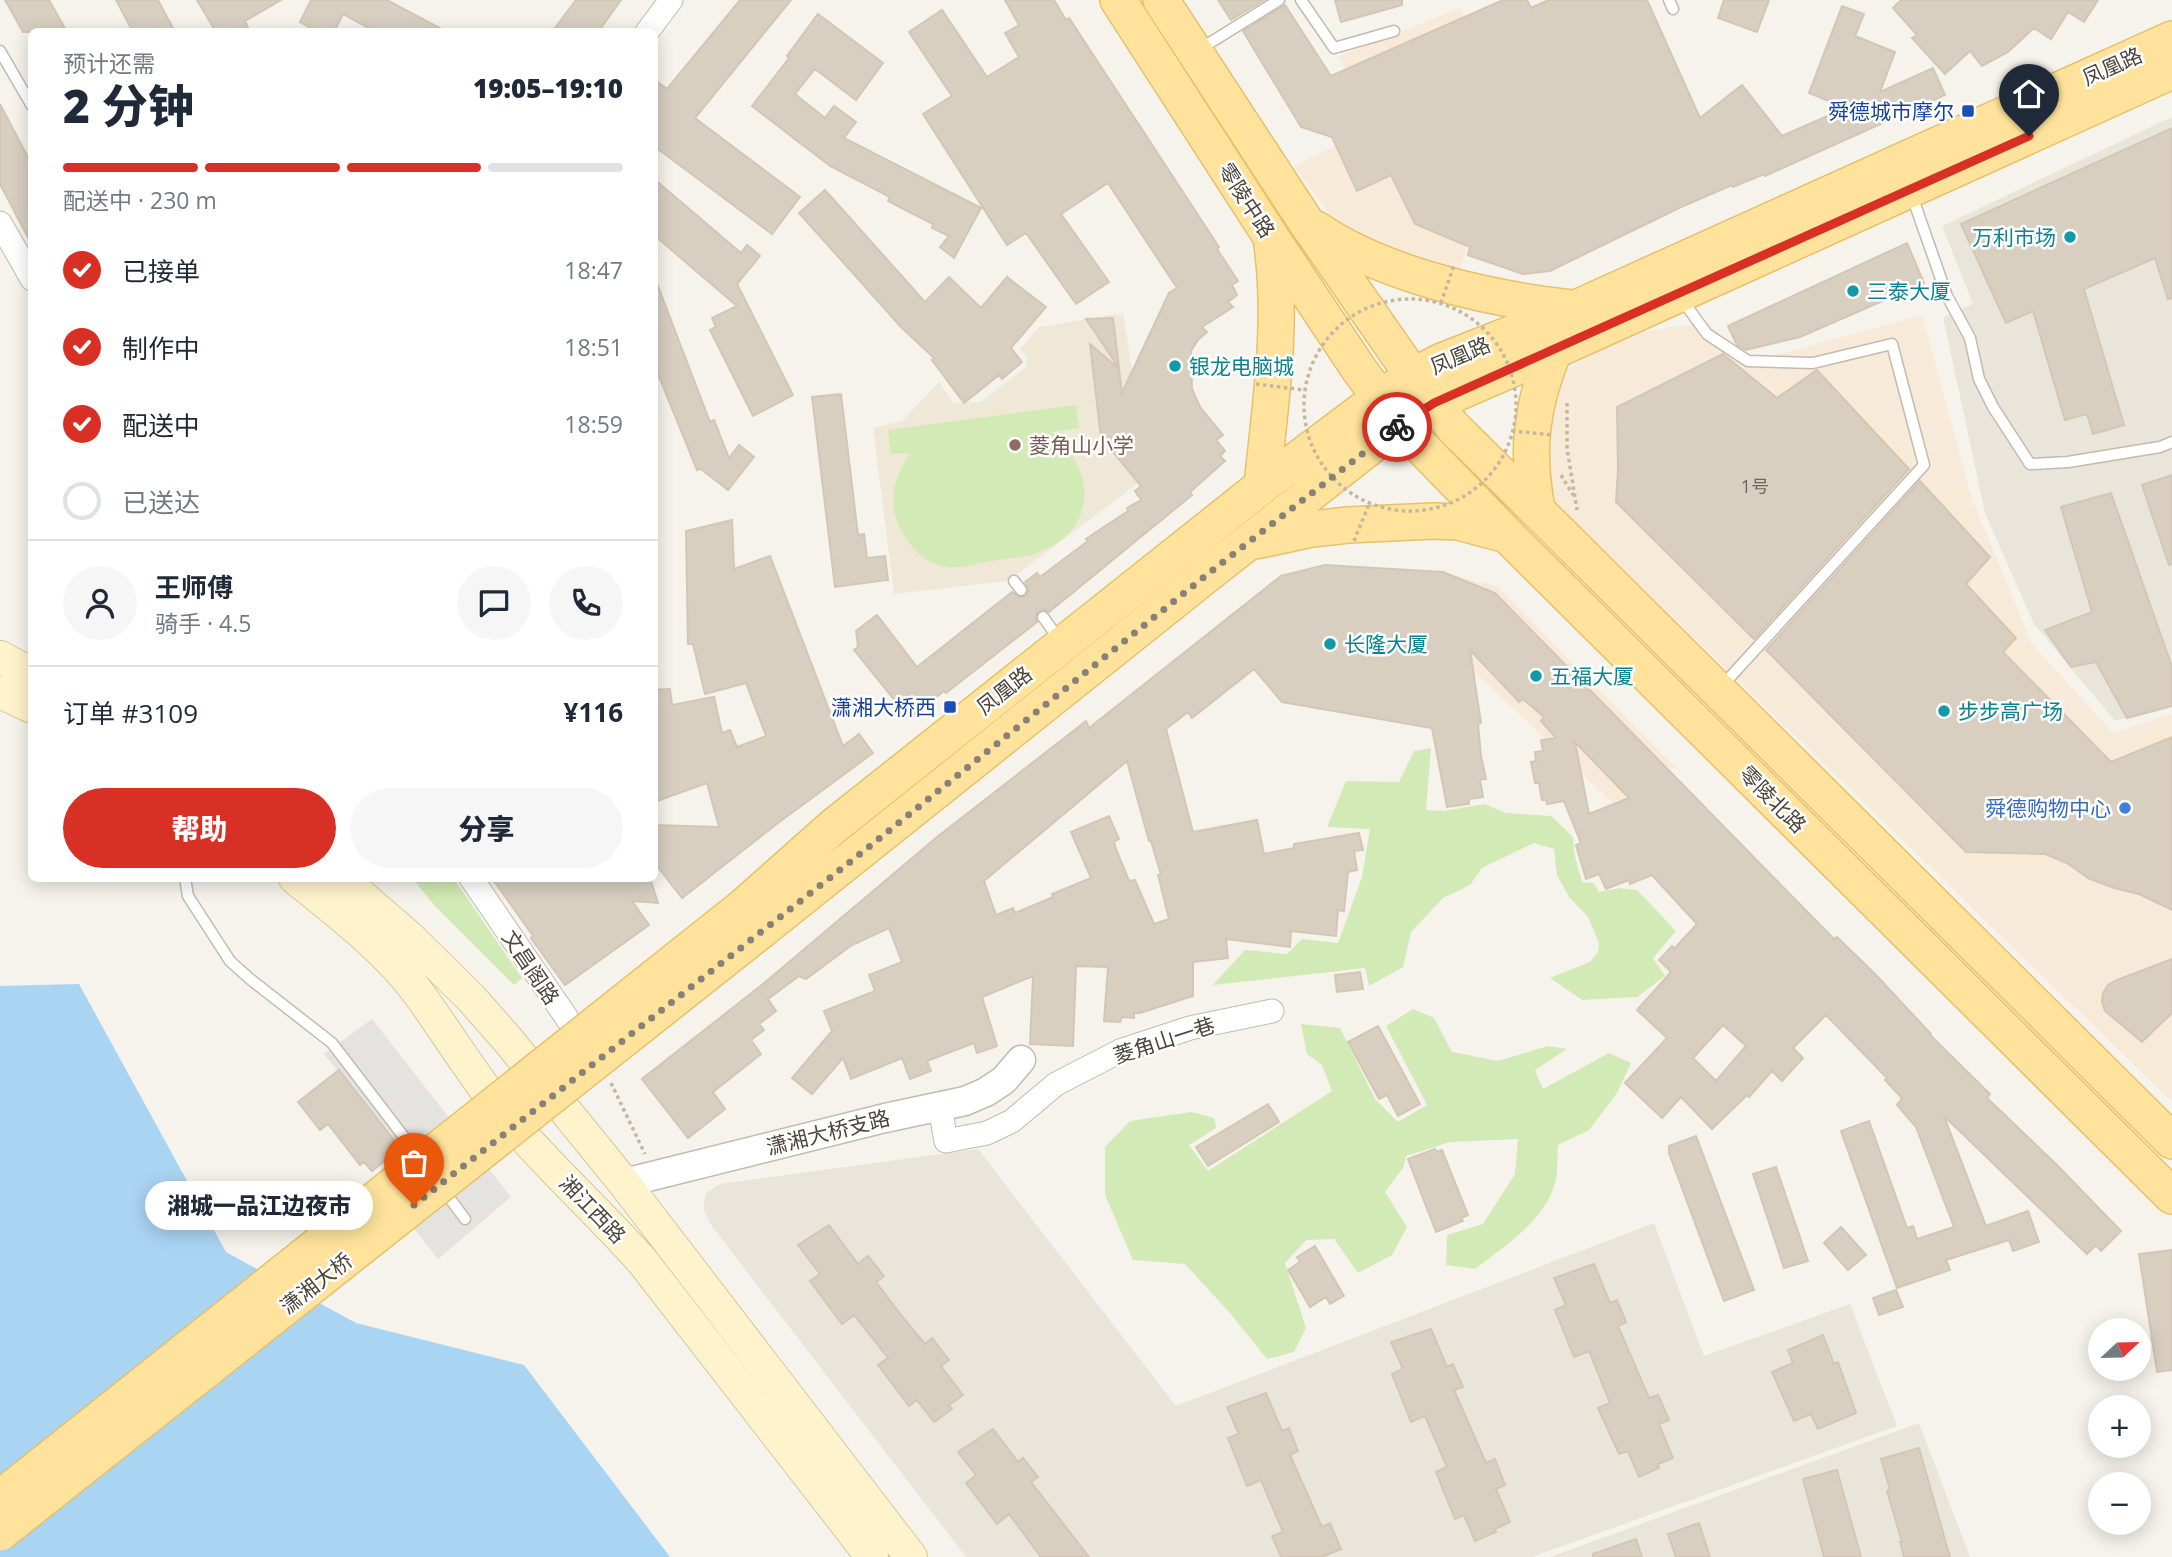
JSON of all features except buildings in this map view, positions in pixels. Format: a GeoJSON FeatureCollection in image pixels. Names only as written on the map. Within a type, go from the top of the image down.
{"type":"FeatureCollection","features":[{"type":"Feature","properties":{"kind":"main road","name":"零陵中路"},"geometry":{"type":"LineString","coordinates":[[1118,0],[1271,237],[1390,411]]}},
{"type":"Feature","properties":{"kind":"main road","name":"零陵中路"},"geometry":{"type":"LineString","coordinates":[[1161,0],[1306,222],[1413,376]]}},
{"type":"Feature","properties":{"kind":"main road","name":"凤凰路"},"geometry":{"type":"LineString","coordinates":[[754,918],[1249,542],[1390,411],[1413,376],[1442,361],[1574,309],[2172,39]]}},
{"type":"Feature","properties":{"kind":"main road","name":"凤凰路"},"geometry":{"type":"LineString","coordinates":[[754,918],[834,825],[1053,631],[1262,485],[1390,411],[1434,403],[1554,351],[2172,71]]}},
{"type":"Feature","properties":{"kind":"main road"},"geometry":{"type":"LineString","coordinates":[[1306,222],[1354,251],[1408,272],[1507,299],[1574,309]]}},
{"type":"Feature","properties":{"kind":"main road"},"geometry":{"type":"LineString","coordinates":[[1262,485],[1277,323],[1278,294],[1271,237]]}},
{"type":"Feature","properties":{"kind":"main road"},"geometry":{"type":"LineString","coordinates":[[1537,509],[1531,480],[1532,426],[1545,374],[1554,351]]}},
{"type":"Feature","properties":{"kind":"main road","name":"零陵北路"},"geometry":{"type":"LineString","coordinates":[[1413,376],[1453,427],[2172,1141]]}},
{"type":"Feature","properties":{"kind":"main road","name":"零陵北路"},"geometry":{"type":"LineString","coordinates":[[1390,411],[1507,536],[2172,1195]]}},
{"type":"Feature","properties":{"kind":"main road"},"geometry":{"type":"LineString","coordinates":[[1249,542],[1312,529],[1433,521],[1458,522],[1507,536]]}},
{"type":"Feature","properties":{"kind":"main road"},"geometry":{"type":"LineString","coordinates":[[0,657],[28,672]]}},
{"type":"Feature","properties":{"kind":"main road"},"geometry":{"type":"LineString","coordinates":[[0,692],[28,705]]}},
{"type":"Feature","properties":{"kind":"main road","name":"湘江西路"},"geometry":{"type":"LineString","coordinates":[[300,882],[399,970],[503,1113],[643,1262],[872,1557]]}},
{"type":"Feature","properties":{"kind":"main road","name":"湘江西路"},"geometry":{"type":"LineString","coordinates":[[346,882],[409,937],[509,1040],[624,1183],[911,1557]]}},
{"type":"Feature","properties":{"kind":"main road","name":"潇湘大桥"},"geometry":{"type":"LineString","coordinates":[[0,1498],[754,918]]}},
{"type":"Feature","properties":{"kind":"main road","name":"潇湘大桥"},"geometry":{"type":"LineString","coordinates":[[0,1533],[754,918]]}},
{"type":"Feature","properties":{"kind":"street"},"geometry":{"type":"LineString","coordinates":[[650,28],[671,0]]}},
{"type":"Feature","properties":{"kind":"street"},"geometry":{"type":"LineString","coordinates":[[0,223],[28,272]]}},
{"type":"Feature","properties":{"kind":"street","name":"文昌阁路"},"geometry":{"type":"LineString","coordinates":[[474,882],[592,1055]]}},
{"type":"Feature","properties":{"kind":"street"},"geometry":{"type":"LineString","coordinates":[[592,1055],[664,996]]}},
{"type":"Feature","properties":{"kind":"street","name":"菱角山一巷"},"geometry":{"type":"LineString","coordinates":[[940,1107],[946,1142],[987,1133],[1012,1121],[1056,1084],[1120,1051],[1190,1028],[1272,1011]]}},
{"type":"Feature","properties":{"kind":"street","name":"潇湘大桥支路"},"geometry":{"type":"LineString","coordinates":[[624,1183],[885,1118],[940,1107],[986,1092],[1004,1080],[1021,1060]]}},
{"type":"Feature","properties":{"kind":"lane"},"geometry":{"type":"LineString","coordinates":[[1195,52],[1279,0]]}},
{"type":"Feature","properties":{"kind":"lane"},"geometry":{"type":"LineString","coordinates":[[1301,0],[1334,48],[1394,31]]}},
{"type":"Feature","properties":{"kind":"lane"},"geometry":{"type":"LineString","coordinates":[[0,51],[28,99]]}},
{"type":"Feature","properties":{"kind":"lane"},"geometry":{"type":"LineString","coordinates":[[1909,190],[1947,296],[1970,338],[1979,379],[1993,407],[2030,464],[2067,462],[2160,447],[2172,442]]}},
{"type":"Feature","properties":{"kind":"lane"},"geometry":{"type":"LineString","coordinates":[[1678,295],[1707,334],[1748,361],[1813,362],[1892,344],[1924,466],[1718,690]]}},
{"type":"Feature","properties":{"kind":"lane"},"geometry":{"type":"LineString","coordinates":[[186,882],[188,896],[230,961],[332,1042],[464,1219]]}},
{"type":"Feature","properties":{"kind":"path"},"geometry":{"type":"LineString","coordinates":[[1441,303],[1454,265]]}},
{"type":"Feature","properties":{"kind":"path"},"geometry":{"type":"LineString","coordinates":[[1405,299],[1441,303],[1473,320],[1498,347],[1512,378],[1516,411],[1509,444],[1492,473],[1466,496],[1436,509],[1402,512],[1369,504],[1341,486],[1318,460],[1306,426],[1304,390],[1316,355],[1338,326],[1369,306],[1405,299]]}},
{"type":"Feature","properties":{"kind":"path"},"geometry":{"type":"LineString","coordinates":[[1256,384],[1304,390]]}},
{"type":"Feature","properties":{"kind":"path"},"geometry":{"type":"LineString","coordinates":[[1569,390],[1567,447],[1577,511]]}},
{"type":"Feature","properties":{"kind":"path"},"geometry":{"type":"LineString","coordinates":[[1512,431],[1553,435]]}},
{"type":"Feature","properties":{"kind":"path"},"geometry":{"type":"LineString","coordinates":[[1354,541],[1369,504]]}},
{"type":"Feature","properties":{"kind":"path"},"geometry":{"type":"LineString","coordinates":[[592,1055],[614,1088],[645,1154]]}},
{"type":"Feature","properties":{"kind":"shaded area"},"geometry":{"type":"Polygon","coordinates":[[[1544,0],[1598,0],[1469,235],[1458,280],[1340,229],[1294,166],[1368,130],[1339,56],[1460,8],[1474,31],[1544,0]]]}},
{"type":"Feature","properties":{"kind":"shaded area"},"geometry":{"type":"Polygon","coordinates":[[[2172,117],[2172,702],[2115,721],[2034,624],[1985,513],[1943,317],[1973,304],[1942,226],[2172,117]]]}},
{"type":"Feature","properties":{"kind":"shaded area","name":"菱角山小学"},"geometry":{"type":"Polygon","coordinates":[[[1123,313],[1140,420],[1166,462],[1008,581],[894,594],[873,428],[902,421],[939,382],[953,403],[981,402],[1026,367],[1027,357],[1020,349],[1039,327],[1123,313]]]}},
{"type":"Feature","properties":{"kind":"shaded area"},"geometry":{"type":"Polygon","coordinates":[[[1922,315],[1972,499],[2032,644],[2113,733],[2172,714],[2172,1102],[1611,557],[1550,503],[1538,457],[1562,373],[1622,335],[1708,322],[1743,364],[1922,315]]]}},
{"type":"Feature","properties":{"kind":"shaded area","name":"五福大厦"},"geometry":{"type":"Polygon","coordinates":[[[1439,572],[1497,586],[1675,767],[1623,813],[1478,675],[1423,663],[1439,572]]]}},
{"type":"Feature","properties":{"kind":"shaded area"},"geometry":{"type":"Polygon","coordinates":[[[372,1019],[511,1197],[438,1259],[375,1180],[406,1156],[324,1054],[372,1019]]]}},
{"type":"Feature","properties":{"kind":"shaded area"},"geometry":{"type":"Polygon","coordinates":[[[978,1149],[1176,1406],[1654,1223],[1704,1356],[1850,1304],[1897,1426],[1532,1557],[966,1557],[711,1225],[703,1209],[706,1193],[720,1184],[978,1149]]]}},
{"type":"Feature","properties":{"kind":"shaded area"},"geometry":{"type":"Polygon","coordinates":[[[1919,1423],[1970,1557],[1550,1557],[1919,1423]]]}},
{"type":"Feature","properties":{"kind":"green space"},"geometry":{"type":"Polygon","coordinates":[[[1076,405],[1079,428],[1051,432],[1076,462],[1084,495],[1082,512],[1074,527],[1061,540],[1030,555],[954,567],[935,564],[912,546],[896,518],[893,498],[900,471],[910,453],[891,454],[888,430],[1076,405]]]}},
{"type":"Feature","properties":{"kind":"green space"},"geometry":{"type":"Polygon","coordinates":[[[1431,748],[1426,810],[1444,811],[1484,804],[1506,813],[1551,816],[1573,837],[1574,853],[1582,882],[1594,883],[1599,892],[1620,888],[1637,890],[1676,931],[1653,958],[1665,976],[1637,997],[1582,1000],[1550,978],[1590,962],[1598,952],[1599,943],[1588,917],[1569,897],[1557,875],[1554,849],[1534,843],[1482,868],[1470,885],[1443,898],[1411,932],[1403,967],[1369,986],[1365,968],[1213,985],[1245,950],[1287,954],[1302,939],[1338,943],[1362,877],[1370,829],[1327,827],[1346,781],[1399,782],[1414,751],[1431,748]]]}},
{"type":"Feature","properties":{"kind":"green space"},"geometry":{"type":"Polygon","coordinates":[[[415,882],[456,882],[522,978],[514,985],[434,905],[415,882]]]}},
{"type":"Feature","properties":{"kind":"green space"},"geometry":{"type":"Polygon","coordinates":[[[1413,1009],[1434,1018],[1452,1052],[1498,1061],[1548,1046],[1567,1049],[1535,1070],[1543,1089],[1609,1053],[1631,1063],[1617,1093],[1589,1130],[1558,1145],[1557,1174],[1545,1206],[1512,1241],[1475,1269],[1446,1265],[1447,1235],[1483,1224],[1515,1174],[1518,1139],[1450,1142],[1406,1156],[1403,1168],[1385,1192],[1407,1227],[1392,1255],[1358,1273],[1334,1239],[1306,1240],[1285,1263],[1306,1328],[1294,1352],[1267,1359],[1185,1264],[1133,1260],[1105,1195],[1105,1147],[1130,1121],[1191,1112],[1214,1118],[1216,1128],[1189,1145],[1208,1171],[1332,1091],[1322,1065],[1307,1054],[1301,1024],[1340,1028],[1375,1099],[1398,1122],[1427,1105],[1386,1026],[1413,1009]]]}},
{"type":"Feature","properties":{"kind":"water"},"geometry":{"type":"Polygon","coordinates":[[[79,984],[226,1252],[356,1323],[524,1365],[670,1557],[0,1557],[0,986],[79,984]]]}},
{"type":"Feature","properties":{"kind":"way so far"},"geometry":{"type":"LineString","coordinates":[[414,1205],[855,858],[1214,569],[1397,427]]}},
{"type":"Feature","properties":{"kind":"place","name":"舜德城市摩尔"},"geometry":{"type":"Point","coordinates":[1968,111]}},
{"type":"Feature","properties":{"kind":"place","name":"万利市场"},"geometry":{"type":"Point","coordinates":[2070,237]}},
{"type":"Feature","properties":{"kind":"place","name":"三泰大厦"},"geometry":{"type":"Point","coordinates":[1853,291]}},
{"type":"Feature","properties":{"kind":"place","name":"银龙电脑城"},"geometry":{"type":"Point","coordinates":[1175,366]}},
{"type":"Feature","properties":{"kind":"place","name":"菱角山小学"},"geometry":{"type":"Point","coordinates":[1015,445]}},
{"type":"Feature","properties":{"kind":"place","name":"长隆大厦"},"geometry":{"type":"Point","coordinates":[1330,644]}},
{"type":"Feature","properties":{"kind":"place","name":"五福大厦"},"geometry":{"type":"Point","coordinates":[1536,676]}},
{"type":"Feature","properties":{"kind":"place","name":"潇湘大桥西"},"geometry":{"type":"Point","coordinates":[950,707]}},
{"type":"Feature","properties":{"kind":"place","name":"步步高广场"},"geometry":{"type":"Point","coordinates":[1944,711]}},
{"type":"Feature","properties":{"kind":"place","name":"舜德购物中心"},"geometry":{"type":"Point","coordinates":[2125,808]}},
{"type":"Feature","properties":{"kind":"place","name":"湘城一品江边夜市"},"geometry":{"type":"Point","coordinates":[414,1205]}},
{"type":"Feature","properties":{"kind":"route"},"geometry":{"type":"LineString","coordinates":[[1397,427],[1434,403],[2029,136]]}}]}
